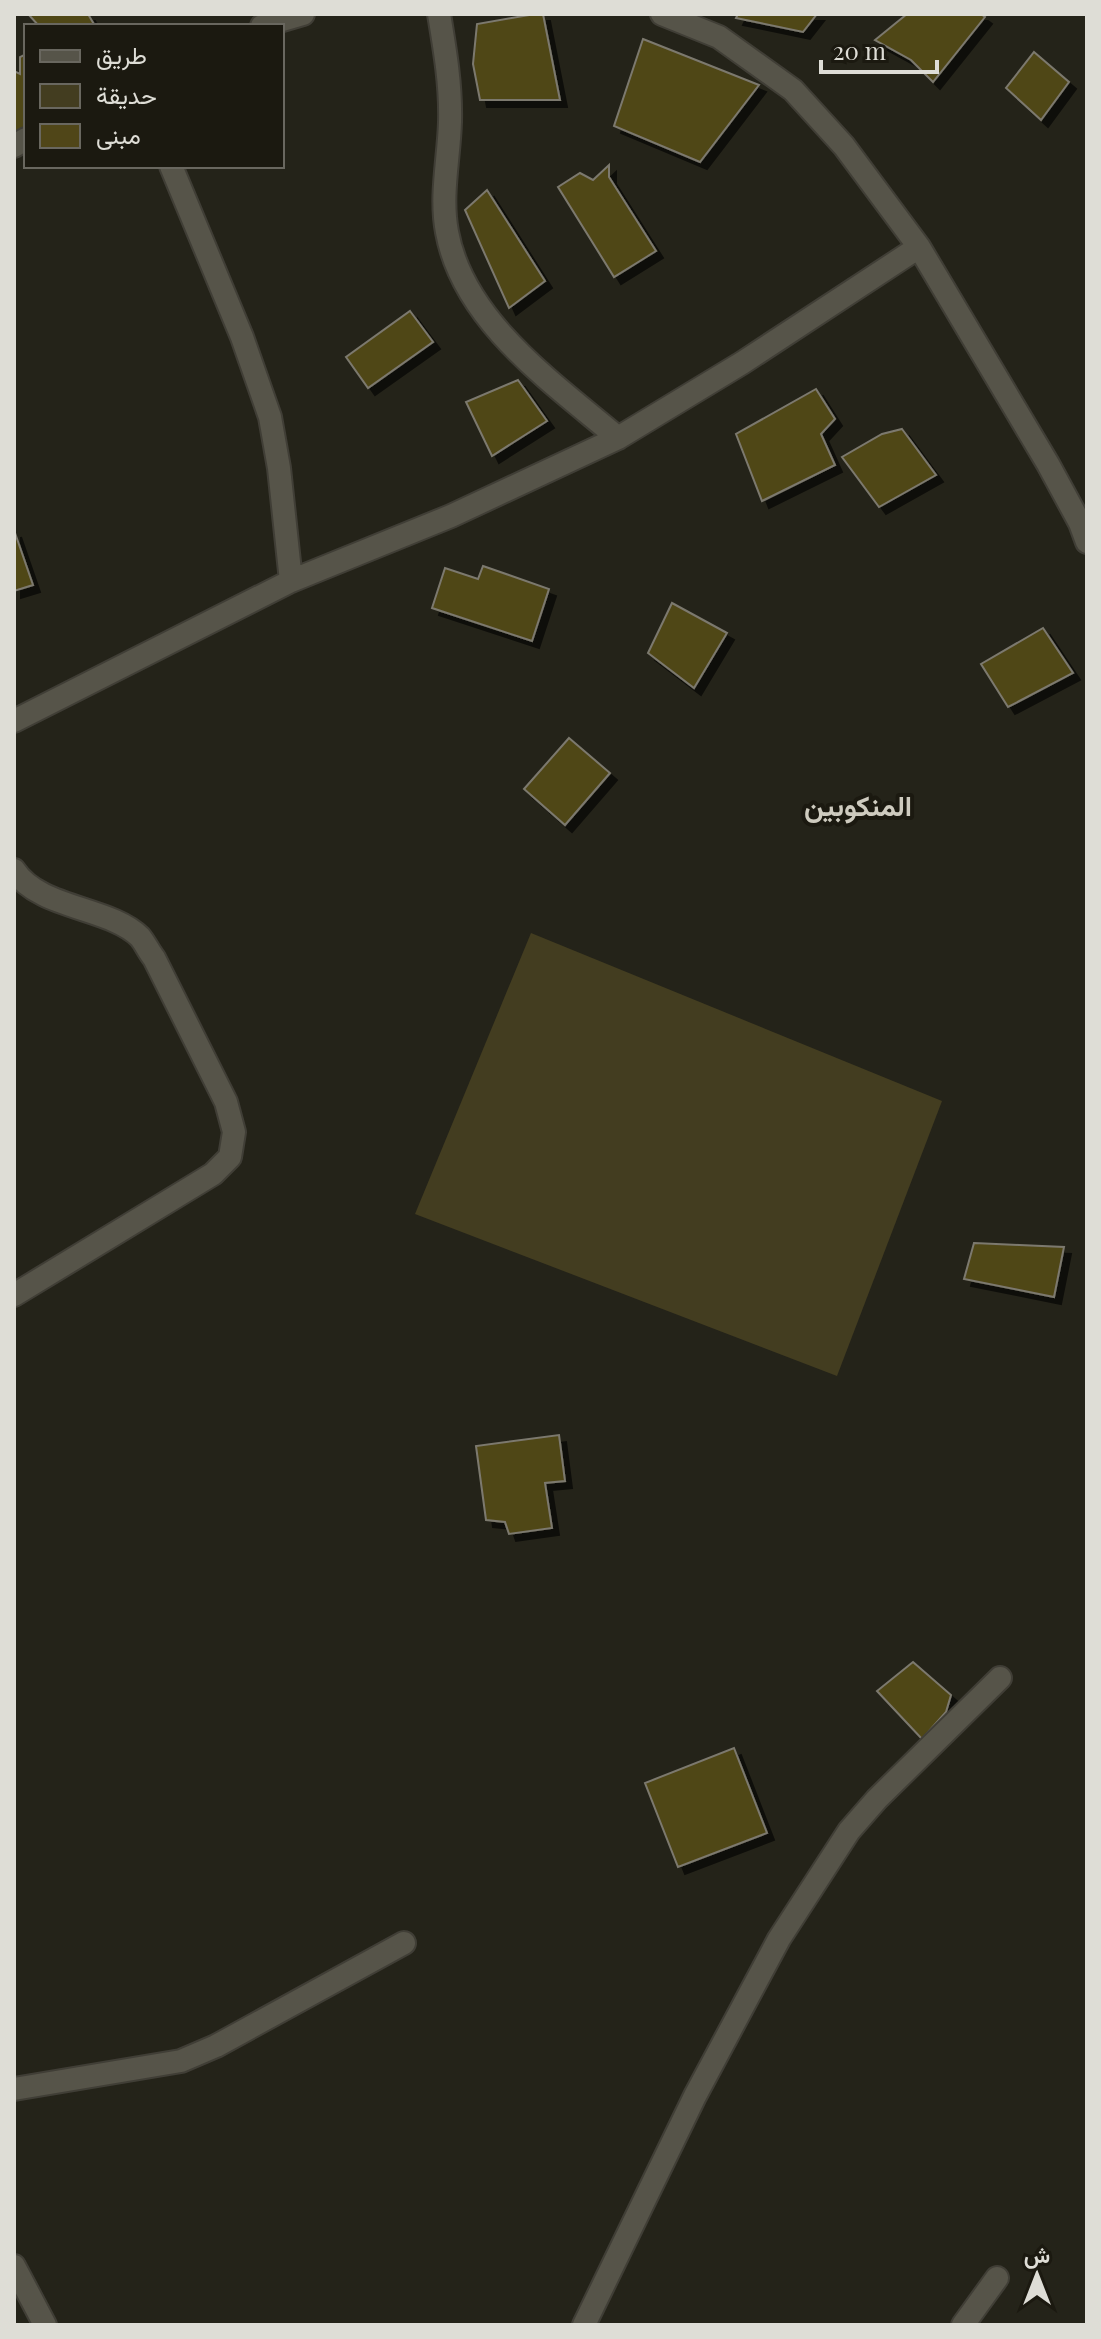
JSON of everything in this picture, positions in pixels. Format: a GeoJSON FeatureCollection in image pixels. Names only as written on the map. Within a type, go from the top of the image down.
{"type":"FeatureCollection","features":[{"type":"Feature","properties":{"kind":"street"},"geometry":{"type":"LineString","coordinates":[[269,24],[303,14]]}},
{"type":"Feature","properties":{"kind":"street"},"geometry":{"type":"LineString","coordinates":[[439,14],[450,84],[445,194],[447,230],[456,265],[480,305],[514,348],[618,438]]}},
{"type":"Feature","properties":{"kind":"street"},"geometry":{"type":"LineString","coordinates":[[662,14],[719,37],[793,90],[844,146],[919,247],[1048,464],[1087,542]]}},
{"type":"Feature","properties":{"kind":"street"},"geometry":{"type":"LineString","coordinates":[[172,168],[242,337],[270,417],[279,468],[291,581]]}},
{"type":"Feature","properties":{"kind":"street"},"geometry":{"type":"LineString","coordinates":[[14,721],[291,581],[451,516],[618,438],[742,363],[919,247]]}},
{"type":"Feature","properties":{"kind":"street"},"geometry":{"type":"LineString","coordinates":[[14,870],[34,890],[118,924],[139,936],[154,958],[226,1102],[234,1132],[230,1157],[213,1174],[14,1295]]}},
{"type":"Feature","properties":{"kind":"street"},"geometry":{"type":"LineString","coordinates":[[584,2325],[695,2096],[779,1939],[849,1831],[877,1799],[1000,1678]]}},
{"type":"Feature","properties":{"kind":"street"},"geometry":{"type":"LineString","coordinates":[[14,2089],[181,2061],[216,2046],[404,1943]]}},
{"type":"Feature","properties":{"kind":"street"},"geometry":{"type":"LineString","coordinates":[[14,2266],[45,2325]]}},
{"type":"Feature","properties":{"kind":"street"},"geometry":{"type":"LineString","coordinates":[[965,2324],[997,2278]]}},
{"type":"Feature","properties":{"kind":"green space"},"geometry":{"type":"Polygon","coordinates":[[[531,933],[942,1101],[837,1376],[415,1214],[531,933]]]}},
{"type":"Feature","properties":{"kind":"building"},"geometry":{"type":"Polygon","coordinates":[[[28,14],[88,14],[94,24],[37,24],[28,14]]]}},
{"type":"Feature","properties":{"kind":"building"},"geometry":{"type":"Polygon","coordinates":[[[543,14],[560,100],[480,100],[473,64],[477,24],[543,14]]]}},
{"type":"Feature","properties":{"kind":"building"},"geometry":{"type":"Polygon","coordinates":[[[738,14],[817,14],[803,32],[736,18],[738,14]]]}},
{"type":"Feature","properties":{"kind":"building"},"geometry":{"type":"Polygon","coordinates":[[[907,14],[981,14],[985,17],[933,82],[911,60],[875,40],[907,14]]]}},
{"type":"Feature","properties":{"kind":"building"},"geometry":{"type":"Polygon","coordinates":[[[643,39],[759,85],[700,162],[614,126],[643,39]]]}},
{"type":"Feature","properties":{"kind":"building"},"geometry":{"type":"Polygon","coordinates":[[[1034,52],[1069,82],[1041,120],[1006,88],[1034,52]]]}},
{"type":"Feature","properties":{"kind":"building"},"geometry":{"type":"Polygon","coordinates":[[[24,55],[24,133],[14,136],[14,71],[20,74],[20,57],[24,55]]]}},
{"type":"Feature","properties":{"kind":"building"},"geometry":{"type":"Polygon","coordinates":[[[609,165],[609,177],[656,251],[614,277],[558,187],[580,173],[593,180],[609,165]]]}},
{"type":"Feature","properties":{"kind":"building"},"geometry":{"type":"Polygon","coordinates":[[[487,190],[545,281],[509,308],[465,210],[487,190]]]}},
{"type":"Feature","properties":{"kind":"building"},"geometry":{"type":"Polygon","coordinates":[[[410,311],[433,342],[368,388],[346,357],[410,311]]]}},
{"type":"Feature","properties":{"kind":"building"},"geometry":{"type":"Polygon","coordinates":[[[518,380],[547,421],[492,456],[466,402],[518,380]]]}},
{"type":"Feature","properties":{"kind":"building"},"geometry":{"type":"Polygon","coordinates":[[[816,389],[835,419],[821,434],[835,465],[762,501],[736,434],[816,389]]]}},
{"type":"Feature","properties":{"kind":"building"},"geometry":{"type":"Polygon","coordinates":[[[902,429],[936,475],[879,507],[842,457],[882,434],[902,429]]]}},
{"type":"Feature","properties":{"kind":"building"},"geometry":{"type":"Polygon","coordinates":[[[14,530],[33,585],[14,591],[14,530]]]}},
{"type":"Feature","properties":{"kind":"building"},"geometry":{"type":"Polygon","coordinates":[[[483,566],[549,589],[532,641],[432,608],[445,568],[478,579],[483,566]]]}},
{"type":"Feature","properties":{"kind":"building"},"geometry":{"type":"Polygon","coordinates":[[[672,603],[727,633],[694,688],[648,653],[672,603]]]}},
{"type":"Feature","properties":{"kind":"building"},"geometry":{"type":"Polygon","coordinates":[[[1043,628],[1073,673],[1008,707],[981,664],[1043,628]]]}},
{"type":"Feature","properties":{"kind":"building"},"geometry":{"type":"Polygon","coordinates":[[[569,738],[610,773],[565,825],[524,789],[569,738]]]}},
{"type":"Feature","properties":{"kind":"building"},"geometry":{"type":"Polygon","coordinates":[[[974,1243],[1064,1247],[1054,1297],[964,1279],[974,1243]]]}},
{"type":"Feature","properties":{"kind":"building"},"geometry":{"type":"Polygon","coordinates":[[[559,1435],[565,1481],[545,1483],[552,1528],[509,1534],[505,1522],[486,1520],[476,1446],[559,1435]]]}},
{"type":"Feature","properties":{"kind":"building"},"geometry":{"type":"Polygon","coordinates":[[[913,1662],[951,1695],[946,1712],[922,1739],[877,1691],[913,1662]]]}},
{"type":"Feature","properties":{"kind":"building"},"geometry":{"type":"Polygon","coordinates":[[[734,1748],[767,1833],[678,1867],[645,1783],[734,1748]]]}},
{"type":"Feature","properties":{"kind":"district","name":"المنكوبين"},"geometry":{"type":"Point","coordinates":[858,806]}}]}
